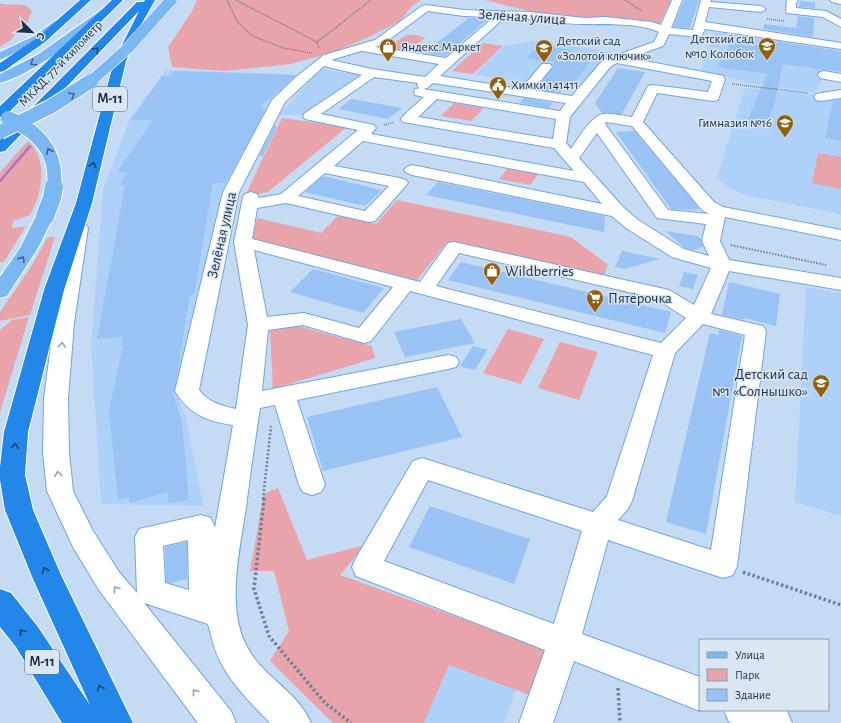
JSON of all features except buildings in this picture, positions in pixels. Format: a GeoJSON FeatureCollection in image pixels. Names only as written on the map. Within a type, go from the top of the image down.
{"type":"FeatureCollection","features":[{"type":"Feature","properties":{"kind":"highway"},"geometry":{"type":"LineString","coordinates":[[0,68],[41,40],[86,0]]}},
{"type":"Feature","properties":{"kind":"highway","name":"МКАД, 77-й километр"},"geometry":{"type":"LineString","coordinates":[[0,148],[144,0]]}},
{"type":"Feature","properties":{"kind":"highway","name":"М-11"},"geometry":{"type":"LineString","coordinates":[[116,723],[48,579],[19,510],[12,475],[16,432],[54,290],[84,203],[120,61],[136,24],[150,0]]}},
{"type":"Feature","properties":{"kind":"highway","name":"МКАД, 77-й километр"},"geometry":{"type":"LineString","coordinates":[[0,114],[114,4]]}},
{"type":"Feature","properties":{"kind":"highway","name":"М-11"},"geometry":{"type":"LineString","coordinates":[[0,603],[27,637],[82,723]]}},
{"type":"Feature","properties":{"kind":"main road"},"geometry":{"type":"LineString","coordinates":[[0,132],[50,108],[80,90],[129,48],[171,0]]}},
{"type":"Feature","properties":{"kind":"main road"},"geometry":{"type":"LineString","coordinates":[[0,79],[27,66],[55,49],[114,4]]}},
{"type":"Feature","properties":{"kind":"main road"},"geometry":{"type":"LineString","coordinates":[[0,57],[38,38],[63,20]]}},
{"type":"Feature","properties":{"kind":"main road"},"geometry":{"type":"LineString","coordinates":[[0,114],[32,130],[44,143],[51,154],[55,169],[54,192],[46,216],[29,248],[0,292]]}},
{"type":"Feature","properties":{"kind":"street"},"geometry":{"type":"LineString","coordinates":[[558,144],[563,116],[607,64],[615,59],[658,44],[657,36],[677,0]]}},
{"type":"Feature","properties":{"kind":"street"},"geometry":{"type":"LineString","coordinates":[[835,0],[841,1]]}},
{"type":"Feature","properties":{"kind":"street"},"geometry":{"type":"LineString","coordinates":[[778,1],[792,1],[791,11],[826,14],[841,24]]}},
{"type":"Feature","properties":{"kind":"street"},"geometry":{"type":"LineString","coordinates":[[761,9],[706,2],[700,22],[701,25],[841,46]]}},
{"type":"Feature","properties":{"kind":"street"},"geometry":{"type":"LineString","coordinates":[[481,13],[494,3]]}},
{"type":"Feature","properties":{"kind":"street","name":"Зелёная улица"},"geometry":{"type":"LineString","coordinates":[[248,411],[214,413],[192,400],[187,390],[231,192],[280,100],[322,58],[379,42],[430,4],[481,13],[529,15],[585,21],[597,20],[652,25],[657,36],[698,34],[701,25]]}},
{"type":"Feature","properties":{"kind":"street"},"geometry":{"type":"LineString","coordinates":[[502,14],[416,91],[563,116]]}},
{"type":"Feature","properties":{"kind":"street"},"geometry":{"type":"LineString","coordinates":[[517,26],[529,15]]}},
{"type":"Feature","properties":{"kind":"street"},"geometry":{"type":"LineString","coordinates":[[588,31],[597,20]]}},
{"type":"Feature","properties":{"kind":"street"},"geometry":{"type":"LineString","coordinates":[[362,48],[448,62]]}},
{"type":"Feature","properties":{"kind":"street"},"geometry":{"type":"LineString","coordinates":[[322,58],[349,69],[372,73],[576,101]]}},
{"type":"Feature","properties":{"kind":"street"},"geometry":{"type":"LineString","coordinates":[[615,59],[719,79],[713,97],[653,89],[636,122]]}},
{"type":"Feature","properties":{"kind":"street"},"geometry":{"type":"LineString","coordinates":[[524,93],[546,67]]}},
{"type":"Feature","properties":{"kind":"street"},"geometry":{"type":"LineString","coordinates":[[372,73],[310,116],[365,132],[587,178]]}},
{"type":"Feature","properties":{"kind":"street"},"geometry":{"type":"LineString","coordinates":[[824,75],[841,78]]}},
{"type":"Feature","properties":{"kind":"street"},"geometry":{"type":"LineString","coordinates":[[408,119],[434,94]]}},
{"type":"Feature","properties":{"kind":"street"},"geometry":{"type":"LineString","coordinates":[[823,96],[841,94]]}},
{"type":"Feature","properties":{"kind":"street"},"geometry":{"type":"LineString","coordinates":[[536,723],[564,642],[598,525],[619,501],[665,351],[699,317],[722,264],[711,241],[716,216],[636,122],[603,118],[597,123],[572,158]]}},
{"type":"Feature","properties":{"kind":"street"},"geometry":{"type":"LineString","coordinates":[[408,119],[558,144],[572,158],[587,178],[618,212],[651,237],[678,253],[704,261],[722,264],[837,275]]}},
{"type":"Feature","properties":{"kind":"street"},"geometry":{"type":"LineString","coordinates":[[597,123],[663,214],[716,216],[841,235]]}},
{"type":"Feature","properties":{"kind":"street"},"geometry":{"type":"LineString","coordinates":[[286,198],[365,132]]}},
{"type":"Feature","properties":{"kind":"street"},"geometry":{"type":"LineString","coordinates":[[294,723],[251,679],[232,652],[213,611],[221,577],[248,411],[258,325],[243,242],[250,200],[286,198],[370,217],[400,183],[322,168]]}},
{"type":"Feature","properties":{"kind":"street"},"geometry":{"type":"LineString","coordinates":[[412,170],[618,212]]}},
{"type":"Feature","properties":{"kind":"street","name":"М-11"},"geometry":{"type":"LineString","coordinates":[[84,203],[64,323],[56,398],[56,453],[60,491],[83,539],[109,580],[219,723]]}},
{"type":"Feature","properties":{"kind":"street"},"geometry":{"type":"LineString","coordinates":[[243,242],[665,351]]}},
{"type":"Feature","properties":{"kind":"street"},"geometry":{"type":"LineString","coordinates":[[258,325],[304,319],[364,336],[454,247],[662,294],[699,317],[756,330],[723,566],[422,468],[366,567],[699,694]]}},
{"type":"Feature","properties":{"kind":"street"},"geometry":{"type":"LineString","coordinates":[[248,411],[279,396],[448,362]]}},
{"type":"Feature","properties":{"kind":"street"},"geometry":{"type":"LineString","coordinates":[[279,396],[312,485]]}},
{"type":"Feature","properties":{"kind":"street"},"geometry":{"type":"LineString","coordinates":[[744,711],[775,723]]}},
{"type":"Feature","properties":{"kind":"path"},"geometry":{"type":"LineString","coordinates":[[227,0],[228,6],[235,15],[239,24],[250,34],[262,40],[322,58]]}},
{"type":"Feature","properties":{"kind":"path"},"geometry":{"type":"LineString","coordinates":[[236,0],[317,42],[322,58]]}},
{"type":"Feature","properties":{"kind":"path"},"geometry":{"type":"LineString","coordinates":[[317,42],[370,0]]}},
{"type":"Feature","properties":{"kind":"path"},"geometry":{"type":"LineString","coordinates":[[717,83],[745,85],[823,96]]}},
{"type":"Feature","properties":{"kind":"path"},"geometry":{"type":"LineString","coordinates":[[365,132],[408,119]]}},
{"type":"Feature","properties":{"kind":"path"},"geometry":{"type":"LineString","coordinates":[[711,241],[837,275]]}},
{"type":"Feature","properties":{"kind":"path"},"geometry":{"type":"LineString","coordinates":[[279,396],[254,589],[269,636],[325,703],[351,723]]}},
{"type":"Feature","properties":{"kind":"path"},"geometry":{"type":"LineString","coordinates":[[723,566],[841,605]]}},
{"type":"Feature","properties":{"kind":"path"},"geometry":{"type":"LineString","coordinates":[[617,663],[620,723]]}},
{"type":"Feature","properties":{"kind":"shaded area","name":"Детский сад №10 Колобок"},"geometry":{"type":"Polygon","coordinates":[[[715,32],[835,51],[835,53],[815,93],[749,83],[701,70],[715,32]]]}},
{"type":"Feature","properties":{"kind":"shaded area","name":"Детский сад «Золотой ключик»"},"geometry":{"type":"Polygon","coordinates":[[[534,41],[612,52],[583,84],[534,77],[528,83],[474,75],[505,46],[534,41]]]}},
{"type":"Feature","properties":{"kind":"shaded area"},"geometry":{"type":"Polygon","coordinates":[[[321,69],[362,75],[306,115],[279,115],[321,69]]]}},
{"type":"Feature","properties":{"kind":"shaded area"},"geometry":{"type":"Polygon","coordinates":[[[166,70],[289,74],[283,80],[295,81],[224,190],[177,397],[186,417],[203,506],[101,504],[91,344],[103,189],[130,118],[166,70]]]}},
{"type":"Feature","properties":{"kind":"shaded area","name":"Гимназия №16"},"geometry":{"type":"Polygon","coordinates":[[[745,88],[819,95],[823,98],[841,99],[841,214],[745,195],[729,188],[717,177],[745,88]]]}},
{"type":"Feature","properties":{"kind":"shaded area","name":"Детский сад №1 «Солнышко»"},"geometry":{"type":"Polygon","coordinates":[[[806,287],[841,293],[841,516],[795,502],[806,287]]]}},
{"type":"Feature","properties":{"kind":"shaded area"},"geometry":{"type":"Polygon","coordinates":[[[449,665],[516,690],[504,723],[424,723],[449,665]]]}},
{"type":"Feature","properties":{"kind":"green space"},"geometry":{"type":"Polygon","coordinates":[[[197,0],[421,0],[413,5],[400,21],[371,36],[332,53],[290,64],[225,71],[172,67],[168,47],[191,13],[197,0]]]}},
{"type":"Feature","properties":{"kind":"green space"},"geometry":{"type":"Polygon","coordinates":[[[485,0],[671,0],[659,25],[537,13],[485,0]]]}},
{"type":"Feature","properties":{"kind":"green space"},"geometry":{"type":"Polygon","coordinates":[[[0,4],[24,5],[32,10],[27,24],[18,30],[12,39],[0,47],[0,4]]]}},
{"type":"Feature","properties":{"kind":"green space"},"geometry":{"type":"Polygon","coordinates":[[[406,35],[416,35],[425,38],[407,50],[398,52],[387,48],[406,35]]]}},
{"type":"Feature","properties":{"kind":"green space"},"geometry":{"type":"Polygon","coordinates":[[[483,43],[503,46],[473,74],[452,71],[483,43]]]}},
{"type":"Feature","properties":{"kind":"green space"},"geometry":{"type":"Polygon","coordinates":[[[454,103],[484,108],[471,121],[441,116],[454,103]]]}},
{"type":"Feature","properties":{"kind":"green space"},"geometry":{"type":"Polygon","coordinates":[[[282,118],[347,127],[268,192],[245,196],[282,118]]]}},
{"type":"Feature","properties":{"kind":"green space"},"geometry":{"type":"Polygon","coordinates":[[[28,141],[35,149],[41,167],[38,197],[30,215],[13,221],[12,228],[26,226],[4,262],[0,262],[0,172],[28,141]]]}},
{"type":"Feature","properties":{"kind":"green space"},"geometry":{"type":"Polygon","coordinates":[[[818,153],[841,157],[841,189],[812,183],[818,153]]]}},
{"type":"Feature","properties":{"kind":"green space"},"geometry":{"type":"Polygon","coordinates":[[[508,168],[539,173],[530,185],[499,179],[508,168]]]}},
{"type":"Feature","properties":{"kind":"green space"},"geometry":{"type":"Polygon","coordinates":[[[397,200],[571,237],[608,265],[603,277],[447,242],[417,280],[253,239],[257,218],[321,233],[338,216],[376,224],[397,200]]]}},
{"type":"Feature","properties":{"kind":"green space"},"geometry":{"type":"Polygon","coordinates":[[[48,237],[55,237],[30,315],[0,321],[0,312],[29,270],[48,237]]]}},
{"type":"Feature","properties":{"kind":"green space"},"geometry":{"type":"Polygon","coordinates":[[[29,317],[0,412],[0,330],[12,320],[29,317]]]}},
{"type":"Feature","properties":{"kind":"green space"},"geometry":{"type":"Polygon","coordinates":[[[290,324],[372,346],[375,358],[273,389],[270,329],[290,324]]]}},
{"type":"Feature","properties":{"kind":"green space"},"geometry":{"type":"Polygon","coordinates":[[[508,329],[544,339],[521,384],[483,373],[508,329]]]}},
{"type":"Feature","properties":{"kind":"green space"},"geometry":{"type":"Polygon","coordinates":[[[560,342],[598,352],[579,400],[538,388],[560,342]]]}},
{"type":"Feature","properties":{"kind":"green space"},"geometry":{"type":"Polygon","coordinates":[[[278,488],[307,560],[365,545],[340,575],[546,649],[532,696],[449,665],[424,723],[333,723],[270,661],[289,631],[274,571],[250,571],[264,494],[278,488]]]}},
{"type":"Feature","properties":{"kind":"waterway"},"geometry":{"type":"LineString","coordinates":[[0,181],[30,146]]}},
{"type":"Feature","properties":{"kind":"place","name":"Детский сад №10 Колобок"},"geometry":{"type":"Point","coordinates":[767,61]}},
{"type":"Feature","properties":{"kind":"place","name":"Яндекс.Маркет"},"geometry":{"type":"Point","coordinates":[388,62]}},
{"type":"Feature","properties":{"kind":"place","name":"Детский сад «Золотой ключик»"},"geometry":{"type":"Point","coordinates":[544,63]}},
{"type":"Feature","properties":{"kind":"place","name":"Химки 141411"},"geometry":{"type":"Point","coordinates":[498,100]}},
{"type":"Feature","properties":{"kind":"place","name":"Гимназия №16"},"geometry":{"type":"Point","coordinates":[785,138]}},
{"type":"Feature","properties":{"kind":"place","name":"Wildberries"},"geometry":{"type":"Point","coordinates":[492,286]}},
{"type":"Feature","properties":{"kind":"place","name":"Пятёрочка"},"geometry":{"type":"Point","coordinates":[595,313]}},
{"type":"Feature","properties":{"kind":"place","name":"Детский сад №1 «Солнышко»"},"geometry":{"type":"Point","coordinates":[821,398]}}]}
